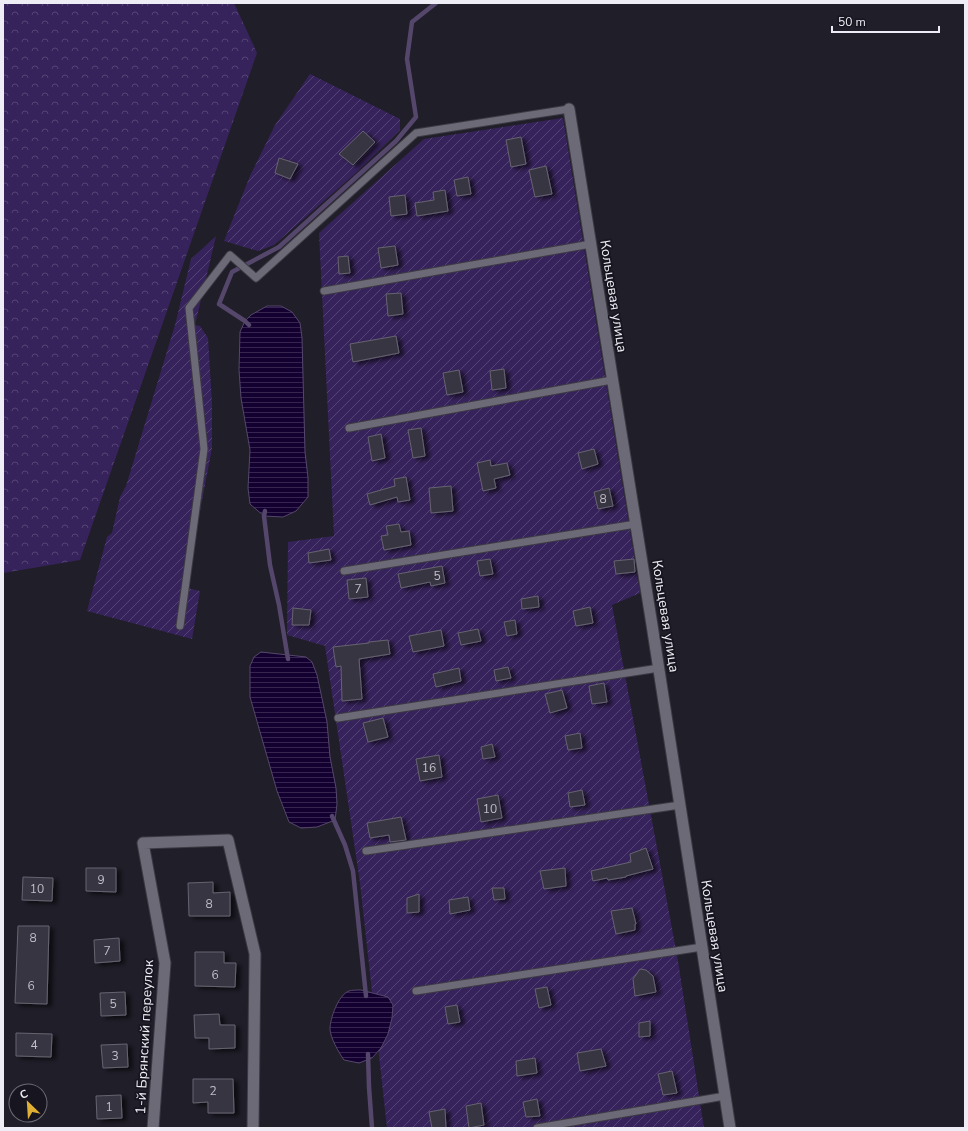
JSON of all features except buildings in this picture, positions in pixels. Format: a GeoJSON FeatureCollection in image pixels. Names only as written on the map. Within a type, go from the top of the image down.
{"type":"FeatureCollection","features":[{"type":"Feature","properties":{"kind":"street","name":"Кольцевая улица"},"geometry":{"type":"LineString","coordinates":[[569,109],[659,668],[730,1128]]}},
{"type":"Feature","properties":{"kind":"street","name":"1-й Брянский переулок"},"geometry":{"type":"LineString","coordinates":[[153,1128],[165,962],[143,843],[228,840],[255,954],[253,1128]]}},
{"type":"Feature","properties":{"kind":"lane"},"geometry":{"type":"LineString","coordinates":[[180,626],[204,449],[189,308],[230,255],[256,278],[416,133],[569,109]]}},
{"type":"Feature","properties":{"kind":"lane"},"geometry":{"type":"LineString","coordinates":[[324,291],[591,244]]}},
{"type":"Feature","properties":{"kind":"lane"},"geometry":{"type":"LineString","coordinates":[[349,428],[612,380]]}},
{"type":"Feature","properties":{"kind":"lane"},"geometry":{"type":"LineString","coordinates":[[344,571],[636,524]]}},
{"type":"Feature","properties":{"kind":"lane"},"geometry":{"type":"LineString","coordinates":[[338,718],[659,668]]}},
{"type":"Feature","properties":{"kind":"lane"},"geometry":{"type":"LineString","coordinates":[[366,851],[680,804]]}},
{"type":"Feature","properties":{"kind":"lane"},"geometry":{"type":"LineString","coordinates":[[416,991],[702,947]]}},
{"type":"Feature","properties":{"kind":"lane"},"geometry":{"type":"LineString","coordinates":[[537,1128],[725,1096]]}},
{"type":"Feature","properties":{"kind":"green space"},"geometry":{"type":"Polygon","coordinates":[[[3,3],[234,3],[257,53],[80,560],[3,573],[3,3]]]}},
{"type":"Feature","properties":{"kind":"green space"},"geometry":{"type":"Polygon","coordinates":[[[310,74],[400,119],[400,130],[357,172],[274,245],[258,251],[224,241],[250,176],[275,125],[310,74]]]}},
{"type":"Feature","properties":{"kind":"green space"},"geometry":{"type":"Polygon","coordinates":[[[563,118],[640,593],[612,605],[678,961],[704,1128],[387,1128],[360,883],[325,646],[287,635],[288,542],[334,536],[319,233],[424,139],[563,118]]]}},
{"type":"Feature","properties":{"kind":"green space"},"geometry":{"type":"Polygon","coordinates":[[[216,236],[195,325],[200,326],[208,338],[212,403],[212,448],[183,587],[200,591],[192,639],[87,611],[107,537],[112,533],[120,497],[126,486],[175,325],[191,259],[216,236]]]}},
{"type":"Feature","properties":{"kind":"shaded area"},"geometry":{"type":"Polygon","coordinates":[[[267,306],[281,306],[292,312],[300,323],[302,338],[305,452],[308,478],[308,497],[296,511],[283,517],[264,516],[250,504],[248,488],[250,450],[241,398],[239,370],[240,332],[245,321],[251,315],[267,306]]]}},
{"type":"Feature","properties":{"kind":"shaded area"},"geometry":{"type":"Polygon","coordinates":[[[261,652],[306,657],[312,662],[317,675],[327,722],[330,757],[336,788],[337,804],[335,820],[317,827],[301,828],[289,822],[277,791],[250,697],[250,666],[254,657],[261,652]]]}},
{"type":"Feature","properties":{"kind":"shaded area"},"geometry":{"type":"Polygon","coordinates":[[[361,990],[388,997],[393,1005],[392,1018],[388,1034],[381,1048],[372,1058],[359,1063],[344,1060],[337,1049],[330,1029],[331,1019],[341,997],[349,991],[361,990]]]}},
{"type":"Feature","properties":{"kind":"waterway"},"geometry":{"type":"LineString","coordinates":[[249,325],[219,304],[232,272],[279,247],[396,141],[416,117],[407,59],[412,22],[436,3]]}},
{"type":"Feature","properties":{"kind":"waterway"},"geometry":{"type":"LineString","coordinates":[[265,511],[264,516],[270,565],[279,605],[288,659]]}},
{"type":"Feature","properties":{"kind":"waterway"},"geometry":{"type":"LineString","coordinates":[[332,816],[345,845],[353,871],[366,996]]}},
{"type":"Feature","properties":{"kind":"waterway"},"geometry":{"type":"LineString","coordinates":[[368,1054],[372,1128]]}}]}
